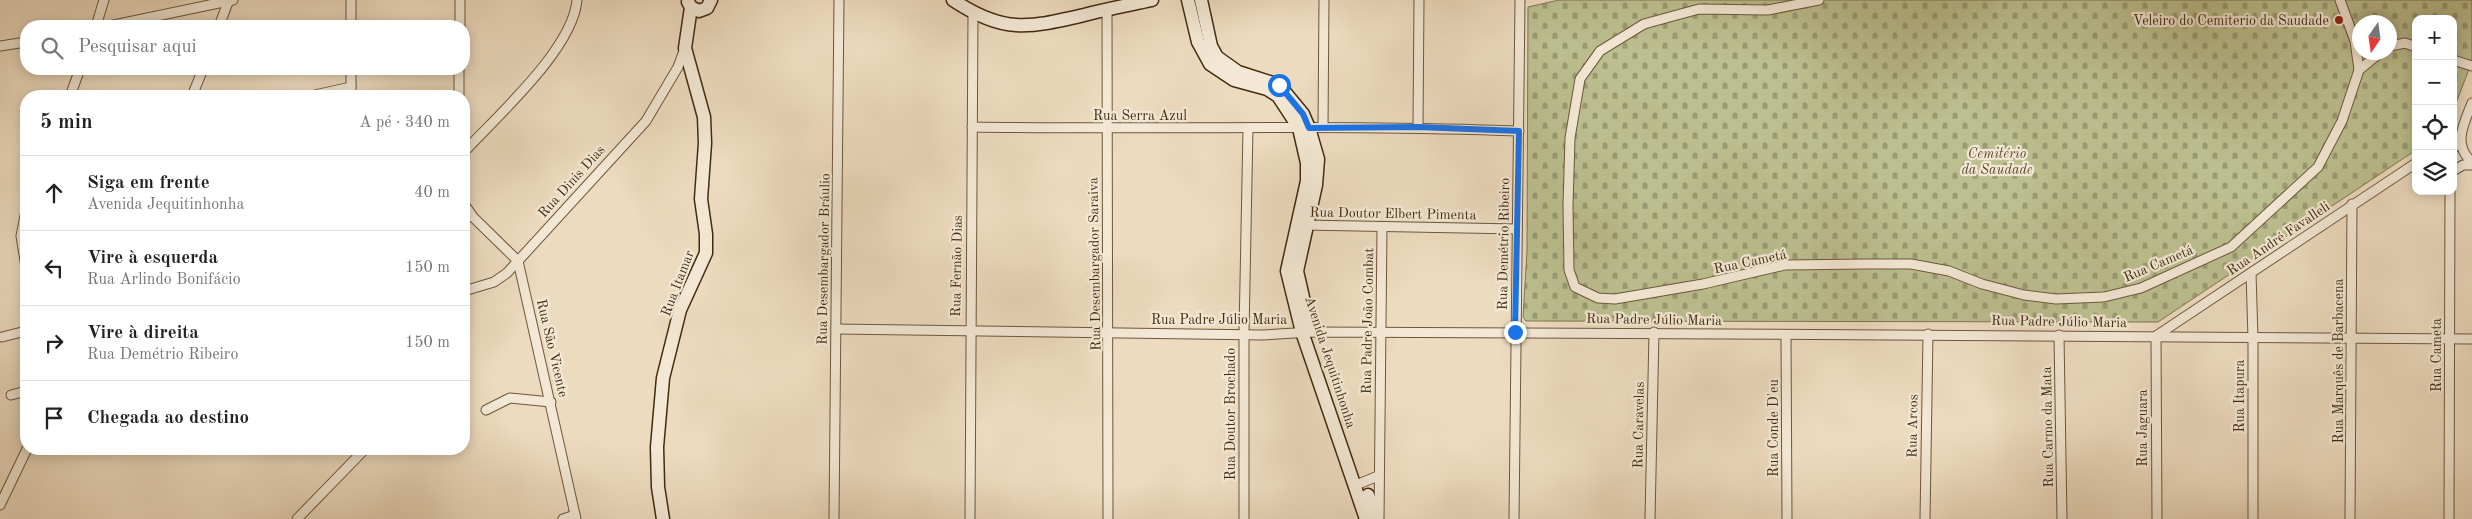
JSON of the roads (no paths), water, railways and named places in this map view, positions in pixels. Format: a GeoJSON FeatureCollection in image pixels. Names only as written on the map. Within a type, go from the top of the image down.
{"type":"FeatureCollection","features":[{"type":"Feature","properties":{"kind":"street"},"geometry":{"type":"LineString","coordinates":[[98,20],[104,0]]}},
{"type":"Feature","properties":{"kind":"street"},"geometry":{"type":"LineString","coordinates":[[137,20],[230,0]]}},
{"type":"Feature","properties":{"kind":"street"},"geometry":{"type":"LineString","coordinates":[[222,20],[230,0]]}},
{"type":"Feature","properties":{"kind":"street"},"geometry":{"type":"LineString","coordinates":[[351,0],[351,20]]}},
{"type":"Feature","properties":{"kind":"street"},"geometry":{"type":"LineString","coordinates":[[460,0],[460,20]]}},
{"type":"Feature","properties":{"kind":"street"},"geometry":{"type":"LineString","coordinates":[[470,145],[544,65],[568,27],[577,0]]}},
{"type":"Feature","properties":{"kind":"street"},"geometry":{"type":"LineString","coordinates":[[687,53],[694,19],[693,6],[707,8],[711,0]]}},
{"type":"Feature","properties":{"kind":"street","name":"Rua Desembargador Bráulio"},"geometry":{"type":"LineString","coordinates":[[834,519],[839,0]]}},
{"type":"Feature","properties":{"kind":"street"},"geometry":{"type":"LineString","coordinates":[[953,0],[973,13],[994,22],[1037,26],[1152,0]]}},
{"type":"Feature","properties":{"kind":"street","name":"Avenida Jequitinhonha"},"geometry":{"type":"LineString","coordinates":[[1188,0],[1198,42],[1210,64],[1234,80],[1267,89],[1278,96],[1304,128],[1318,160],[1316,185],[1303,225],[1297,270],[1306,332],[1360,484],[1377,519]]}},
{"type":"Feature","properties":{"kind":"street","name":"Avenida Jequitinhonha"},"geometry":{"type":"LineString","coordinates":[[1201,0],[1211,46],[1217,57],[1232,69],[1279,85],[1303,114],[1304,128]]}},
{"type":"Feature","properties":{"kind":"street"},"geometry":{"type":"LineString","coordinates":[[1323,127],[1324,0]]}},
{"type":"Feature","properties":{"kind":"street"},"geometry":{"type":"LineString","coordinates":[[1418,127],[1419,0]]}},
{"type":"Feature","properties":{"kind":"street","name":"Rua Demétrio Ribeiro"},"geometry":{"type":"LineString","coordinates":[[1514,519],[1520,0]]}},
{"type":"Feature","properties":{"kind":"street","name":"Rua Cametá"},"geometry":{"type":"LineString","coordinates":[[1820,0],[1768,10],[1699,8],[1644,24],[1600,51],[1580,79],[1570,138],[1569,270],[1575,287],[1598,298],[1615,299],[1704,284],[1785,266],[1911,264],[1949,272],[1982,284],[2024,295],[2056,299],[2104,298],[2141,288],[2231,246],[2318,167],[2342,121],[2358,70],[2355,41],[2340,0]]}},
{"type":"Feature","properties":{"kind":"street","name":"Rua Desembargador Saraiva"},"geometry":{"type":"LineString","coordinates":[[1107,10],[1108,519]]}},
{"type":"Feature","properties":{"kind":"street","name":"Rua Fernão Dias"},"geometry":{"type":"LineString","coordinates":[[970,519],[969,332],[973,13]]}},
{"type":"Feature","properties":{"kind":"street"},"geometry":{"type":"LineString","coordinates":[[0,46],[20,43]]}},
{"type":"Feature","properties":{"kind":"street"},"geometry":{"type":"LineString","coordinates":[[2397,45],[2405,44],[2412,46]]}},
{"type":"Feature","properties":{"kind":"street","name":"Rua Dinis Dias"},"geometry":{"type":"LineString","coordinates":[[470,290],[494,282],[507,273],[518,261],[646,121],[687,53]]}},
{"type":"Feature","properties":{"kind":"street","name":"Rua Itamar"},"geometry":{"type":"LineString","coordinates":[[663,519],[658,488],[657,447],[663,378],[680,310],[706,252],[706,234],[701,199],[705,144],[704,117],[687,53]]}},
{"type":"Feature","properties":{"kind":"street"},"geometry":{"type":"LineString","coordinates":[[2358,70],[2371,60]]}},
{"type":"Feature","properties":{"kind":"street"},"geometry":{"type":"LineString","coordinates":[[2457,61],[2472,66]]}},
{"type":"Feature","properties":{"kind":"street"},"geometry":{"type":"LineString","coordinates":[[72,90],[78,75]]}},
{"type":"Feature","properties":{"kind":"street"},"geometry":{"type":"LineString","coordinates":[[194,90],[201,75]]}},
{"type":"Feature","properties":{"kind":"street"},"geometry":{"type":"LineString","coordinates":[[351,75],[351,90]]}},
{"type":"Feature","properties":{"kind":"street"},"geometry":{"type":"LineString","coordinates":[[459,75],[459,90]]}},
{"type":"Feature","properties":{"kind":"street"},"geometry":{"type":"LineString","coordinates":[[2457,135],[2472,103]]}},
{"type":"Feature","properties":{"kind":"street","name":"Rua Serra Azul"},"geometry":{"type":"LineString","coordinates":[[972,127],[1106,129],[1418,127],[1519,131]]}},
{"type":"Feature","properties":{"kind":"street","name":"Rua Doutor Brochado"},"geometry":{"type":"LineString","coordinates":[[1244,519],[1244,334],[1248,128]]}},
{"type":"Feature","properties":{"kind":"street"},"geometry":{"type":"LineString","coordinates":[[2457,139],[2472,163],[2457,169]]}},
{"type":"Feature","properties":{"kind":"street","name":"Rua André Favalleli"},"geometry":{"type":"LineString","coordinates":[[2156,336],[2412,166]]}},
{"type":"Feature","properties":{"kind":"street","name":"Rua Cameta"},"geometry":{"type":"LineString","coordinates":[[2449,519],[2450,195]]}},
{"type":"Feature","properties":{"kind":"street","name":"Rua Marquês de Barbacena"},"geometry":{"type":"LineString","coordinates":[[2350,519],[2352,204]]}},
{"type":"Feature","properties":{"kind":"street"},"geometry":{"type":"LineString","coordinates":[[470,213],[518,261]]}},
{"type":"Feature","properties":{"kind":"street","name":"Rua Doutor Elbert Pimenta"},"geometry":{"type":"LineString","coordinates":[[1303,225],[1517,229]]}},
{"type":"Feature","properties":{"kind":"street","name":"Rua Padre João Combat"},"geometry":{"type":"LineString","coordinates":[[1377,519],[1382,227]]}},
{"type":"Feature","properties":{"kind":"street","name":"Rua São Vicente"},"geometry":{"type":"LineString","coordinates":[[518,261],[575,517]]}},
{"type":"Feature","properties":{"kind":"street","name":"Rua Itapura"},"geometry":{"type":"LineString","coordinates":[[2251,272],[2254,338],[2252,519]]}},
{"type":"Feature","properties":{"kind":"street","name":"Rua Padre Júlio Maria"},"geometry":{"type":"LineString","coordinates":[[836,329],[1244,334],[1306,332],[1654,332],[1786,336],[2059,334],[2254,338],[2472,339]]}},
{"type":"Feature","properties":{"kind":"street"},"geometry":{"type":"LineString","coordinates":[[2,337],[20,332]]}},
{"type":"Feature","properties":{"kind":"street","name":"Rua Caravelas"},"geometry":{"type":"LineString","coordinates":[[1650,519],[1654,332]]}},
{"type":"Feature","properties":{"kind":"street","name":"Rua Arcos"},"geometry":{"type":"LineString","coordinates":[[1925,519],[1928,334]]}},
{"type":"Feature","properties":{"kind":"street","name":"Rua Carmo da Mata"},"geometry":{"type":"LineString","coordinates":[[2059,334],[2062,519]]}},
{"type":"Feature","properties":{"kind":"street","name":"Rua Conde D'eu"},"geometry":{"type":"LineString","coordinates":[[1786,336],[1787,519]]}},
{"type":"Feature","properties":{"kind":"street","name":"Rua Jaguara"},"geometry":{"type":"LineString","coordinates":[[2156,336],[2156,519]]}},
{"type":"Feature","properties":{"kind":"street"},"geometry":{"type":"LineString","coordinates":[[11,395],[20,393]]}},
{"type":"Feature","properties":{"kind":"street"},"geometry":{"type":"LineString","coordinates":[[486,410],[510,398],[550,402]]}},
{"type":"Feature","properties":{"kind":"street"},"geometry":{"type":"LineString","coordinates":[[0,505],[24,455]]}},
{"type":"Feature","properties":{"kind":"street"},"geometry":{"type":"LineString","coordinates":[[297,519],[359,455]]}},
{"type":"Feature","properties":{"kind":"street"},"geometry":{"type":"LineString","coordinates":[[1360,484],[1378,476]]}},
{"type":"Feature","properties":{"kind":"street","name":"Avenida Jequitinhonha"},"geometry":{"type":"LineString","coordinates":[[1360,484],[1366,519]]}},
{"type":"Feature","properties":{"kind":"street"},"geometry":{"type":"LineString","coordinates":[[563,519],[575,517]]}},
{"type":"Feature","properties":{"kind":"place","name":"Veleiro do Cemiterio da Saudade"},"geometry":{"type":"Point","coordinates":[2339,20]}},
{"type":"Feature","properties":{"kind":"park label","name":"Cemitério da Saudade"},"geometry":{"type":"Point","coordinates":[1997,162]}}]}
